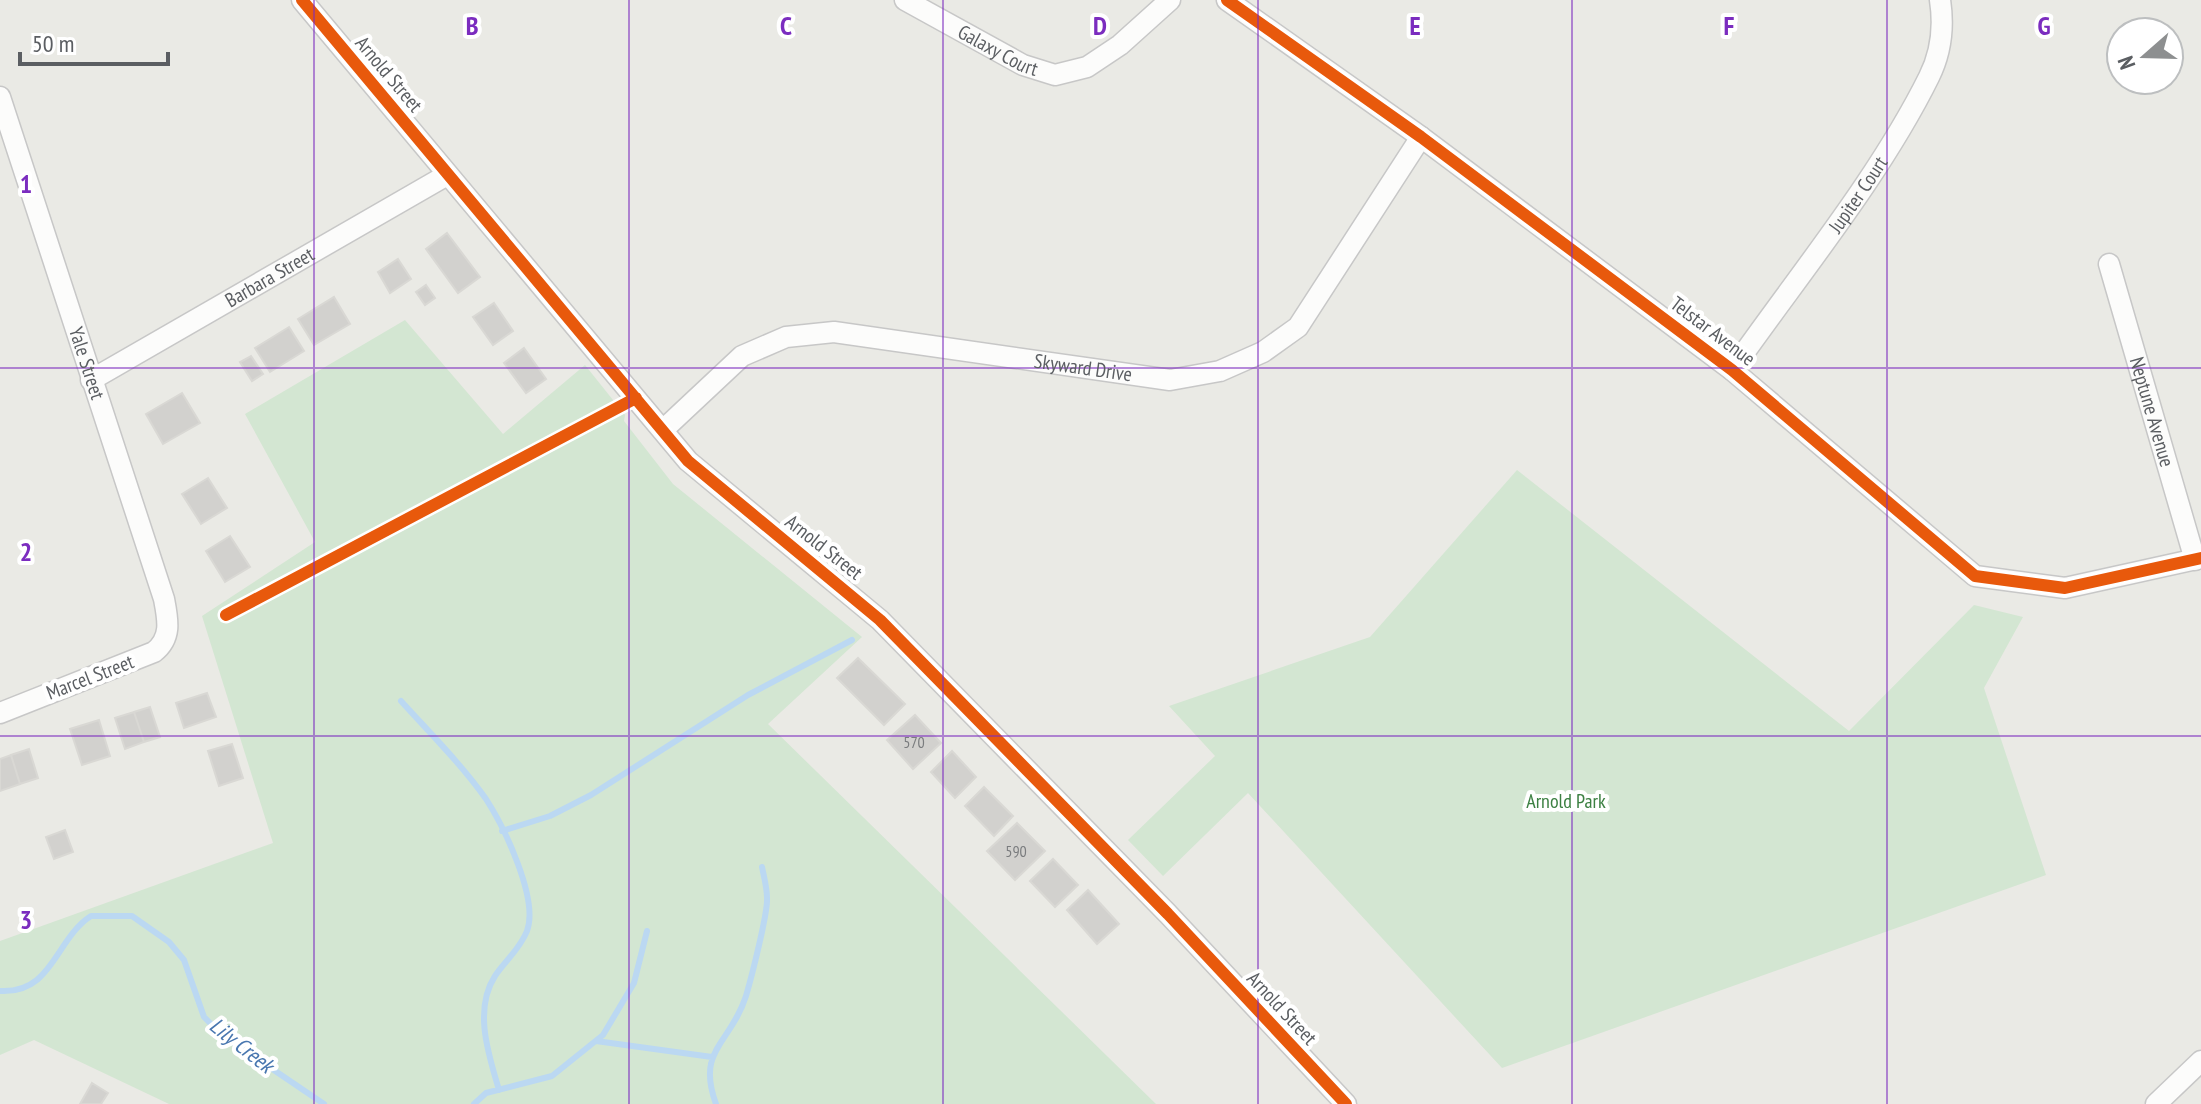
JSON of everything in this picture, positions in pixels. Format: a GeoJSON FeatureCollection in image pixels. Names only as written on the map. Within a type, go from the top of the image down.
{"type":"FeatureCollection","features":[{"type":"Feature","properties":{"kind":"street","name":"Arnold Street"},"geometry":{"type":"LineString","coordinates":[[302,0],[707,479],[880,620],[1168,914],[1346,1104]]}},
{"type":"Feature","properties":{"kind":"street","name":"Galaxy Court"},"geometry":{"type":"LineString","coordinates":[[905,0],[1023,65],[1055,75],[1087,67],[1120,45],[1170,0]]}},
{"type":"Feature","properties":{"kind":"street","name":"Telstar Avenue"},"geometry":{"type":"LineString","coordinates":[[1227,0],[1421,137],[1732,370],[1975,576],[2065,588],[2198,559]]}},
{"type":"Feature","properties":{"kind":"street","name":"Jupiter Court"},"geometry":{"type":"LineString","coordinates":[[1732,370],[1871,172],[1930,75],[1944,26],[1940,0]]}},
{"type":"Feature","properties":{"kind":"street","name":"Yale Street"},"geometry":{"type":"LineString","coordinates":[[0,97],[164,599],[168,629]]}},
{"type":"Feature","properties":{"kind":"street","name":"Skyward Drive"},"geometry":{"type":"LineString","coordinates":[[663,430],[742,356],[786,337],[834,332],[1170,380],[1220,371],[1263,352],[1298,327],[1421,137]]}},
{"type":"Feature","properties":{"kind":"street","name":"Barbara Street"},"geometry":{"type":"LineString","coordinates":[[91,380],[447,175]]}},
{"type":"Feature","properties":{"kind":"street","name":"Neptune Avenue"},"geometry":{"type":"LineString","coordinates":[[2109,264],[2198,559]]}},
{"type":"Feature","properties":{"kind":"street","name":"Marcel Street"},"geometry":{"type":"LineString","coordinates":[[0,713],[154,652],[161,646],[168,629]]}},
{"type":"Feature","properties":{"kind":"street"},"geometry":{"type":"LineString","coordinates":[[2156,1104],[2201,1061]]}},
{"type":"Feature","properties":{"kind":"green space"},"geometry":{"type":"Polygon","coordinates":[[[405,320],[503,434],[585,365],[625,415],[624,421],[673,484],[862,637],[768,724],[1156,1104],[169,1104],[34,1040],[0,1055],[0,941],[273,843],[202,616],[315,542],[245,414],[405,320]]]}},
{"type":"Feature","properties":{"kind":"green space","name":"Arnold Park"},"geometry":{"type":"Polygon","coordinates":[[[1517,470],[1849,731],[1974,605],[2023,617],[1984,688],[2046,875],[1502,1068],[1248,793],[1163,876],[1128,840],[1215,756],[1169,706],[1370,637],[1517,470]]]}},
{"type":"Feature","properties":{"kind":"building"},"geometry":{"type":"Polygon","coordinates":[[[447,233],[480,277],[458,293],[426,249],[447,233]]]}},
{"type":"Feature","properties":{"kind":"building"},"geometry":{"type":"Polygon","coordinates":[[[398,259],[411,279],[390,293],[378,272],[398,259]]]}},
{"type":"Feature","properties":{"kind":"building"},"geometry":{"type":"Polygon","coordinates":[[[426,285],[435,298],[425,305],[416,292],[426,285]]]}},
{"type":"Feature","properties":{"kind":"building"},"geometry":{"type":"Polygon","coordinates":[[[334,297],[350,324],[314,345],[298,319],[334,297]]]}},
{"type":"Feature","properties":{"kind":"building"},"geometry":{"type":"Polygon","coordinates":[[[494,303],[513,331],[493,345],[473,317],[494,303]]]}},
{"type":"Feature","properties":{"kind":"building"},"geometry":{"type":"Polygon","coordinates":[[[289,327],[304,351],[270,372],[255,348],[289,327]]]}},
{"type":"Feature","properties":{"kind":"building"},"geometry":{"type":"Polygon","coordinates":[[[524,348],[546,379],[526,393],[504,363],[524,348]]]}},
{"type":"Feature","properties":{"kind":"building"},"geometry":{"type":"Polygon","coordinates":[[[251,356],[263,374],[252,381],[240,362],[251,356]]]}},
{"type":"Feature","properties":{"kind":"building"},"geometry":{"type":"Polygon","coordinates":[[[182,393],[200,423],[163,444],[146,414],[182,393]]]}},
{"type":"Feature","properties":{"kind":"building"},"geometry":{"type":"Polygon","coordinates":[[[208,478],[227,508],[201,524],[182,494],[208,478]]]}},
{"type":"Feature","properties":{"kind":"building"},"geometry":{"type":"Polygon","coordinates":[[[230,536],[250,567],[225,582],[206,551],[230,536]]]}},
{"type":"Feature","properties":{"kind":"building"},"geometry":{"type":"Polygon","coordinates":[[[858,658],[905,704],[884,725],[837,678],[858,658]]]}},
{"type":"Feature","properties":{"kind":"building"},"geometry":{"type":"Polygon","coordinates":[[[207,693],[216,717],[184,728],[176,703],[207,693]]]}},
{"type":"Feature","properties":{"kind":"building"},"geometry":{"type":"Polygon","coordinates":[[[150,707],[160,737],[144,742],[134,712],[150,707]]]}},
{"type":"Feature","properties":{"kind":"building"},"geometry":{"type":"Polygon","coordinates":[[[134,712],[144,742],[125,749],[115,718],[134,712]]]}},
{"type":"Feature","properties":{"kind":"building"},"geometry":{"type":"Polygon","coordinates":[[[915,715],[941,743],[913,769],[887,740],[915,715]]]}},
{"type":"Feature","properties":{"kind":"building"},"geometry":{"type":"Polygon","coordinates":[[[99,720],[110,756],[82,765],[70,729],[99,720]]]}},
{"type":"Feature","properties":{"kind":"building"},"geometry":{"type":"Polygon","coordinates":[[[232,744],[243,778],[219,786],[208,751],[232,744]]]}},
{"type":"Feature","properties":{"kind":"building"},"geometry":{"type":"Polygon","coordinates":[[[29,749],[38,778],[20,784],[11,755],[29,749]]]}},
{"type":"Feature","properties":{"kind":"building"},"geometry":{"type":"Polygon","coordinates":[[[952,751],[976,777],[955,798],[931,772],[952,751]]]}},
{"type":"Feature","properties":{"kind":"building"},"geometry":{"type":"Polygon","coordinates":[[[11,755],[20,784],[0,791],[0,759],[11,755]]]}},
{"type":"Feature","properties":{"kind":"building"},"geometry":{"type":"Polygon","coordinates":[[[984,787],[1013,816],[994,836],[965,806],[984,787]]]}},
{"type":"Feature","properties":{"kind":"building"},"geometry":{"type":"Polygon","coordinates":[[[1017,823],[1045,851],[1015,880],[987,851],[1017,823]]]}},
{"type":"Feature","properties":{"kind":"building"},"geometry":{"type":"Polygon","coordinates":[[[65,830],[73,852],[54,859],[46,837],[65,830]]]}},
{"type":"Feature","properties":{"kind":"building"},"geometry":{"type":"Polygon","coordinates":[[[1053,859],[1078,885],[1055,907],[1030,881],[1053,859]]]}},
{"type":"Feature","properties":{"kind":"building"},"geometry":{"type":"Polygon","coordinates":[[[1088,890],[1119,924],[1097,944],[1067,910],[1088,890]]]}},
{"type":"Feature","properties":{"kind":"building"},"geometry":{"type":"Polygon","coordinates":[[[92,1083],[108,1093],[101,1104],[80,1104],[92,1083]]]}},
{"type":"Feature","properties":{"kind":"waterway"},"geometry":{"type":"LineString","coordinates":[[502,831],[550,816],[591,795],[748,695],[852,640]]}},
{"type":"Feature","properties":{"kind":"waterway"},"geometry":{"type":"LineString","coordinates":[[401,701],[486,799],[502,827],[524,883],[528,901],[527,931],[495,976],[485,1003],[485,1033],[499,1090]]}},
{"type":"Feature","properties":{"kind":"waterway"},"geometry":{"type":"LineString","coordinates":[[716,1104],[711,1086],[712,1059],[746,996],[767,906],[762,867]]}},
{"type":"Feature","properties":{"kind":"waterway","name":"Lily Creek"},"geometry":{"type":"LineString","coordinates":[[0,991],[18,990],[43,975],[69,938],[91,916],[132,916],[169,942],[184,960],[204,1017],[222,1035],[324,1104]]}},
{"type":"Feature","properties":{"kind":"waterway"},"geometry":{"type":"LineString","coordinates":[[474,1104],[486,1093],[552,1076],[603,1035],[634,983],[647,931]]}},
{"type":"Feature","properties":{"kind":"waterway"},"geometry":{"type":"LineString","coordinates":[[596,1041],[712,1057]]}},
{"type":"Feature","properties":{"kind":"cycle path"},"geometry":{"type":"LineString","coordinates":[[302,0],[688,461],[880,620],[1168,914],[1346,1104]]}},
{"type":"Feature","properties":{"kind":"cycle path"},"geometry":{"type":"LineString","coordinates":[[1227,0],[1421,137],[1732,370],[1975,576],[2065,588],[2201,558]]}},
{"type":"Feature","properties":{"kind":"cycle path"},"geometry":{"type":"LineString","coordinates":[[226,615],[636,398]]}}]}
